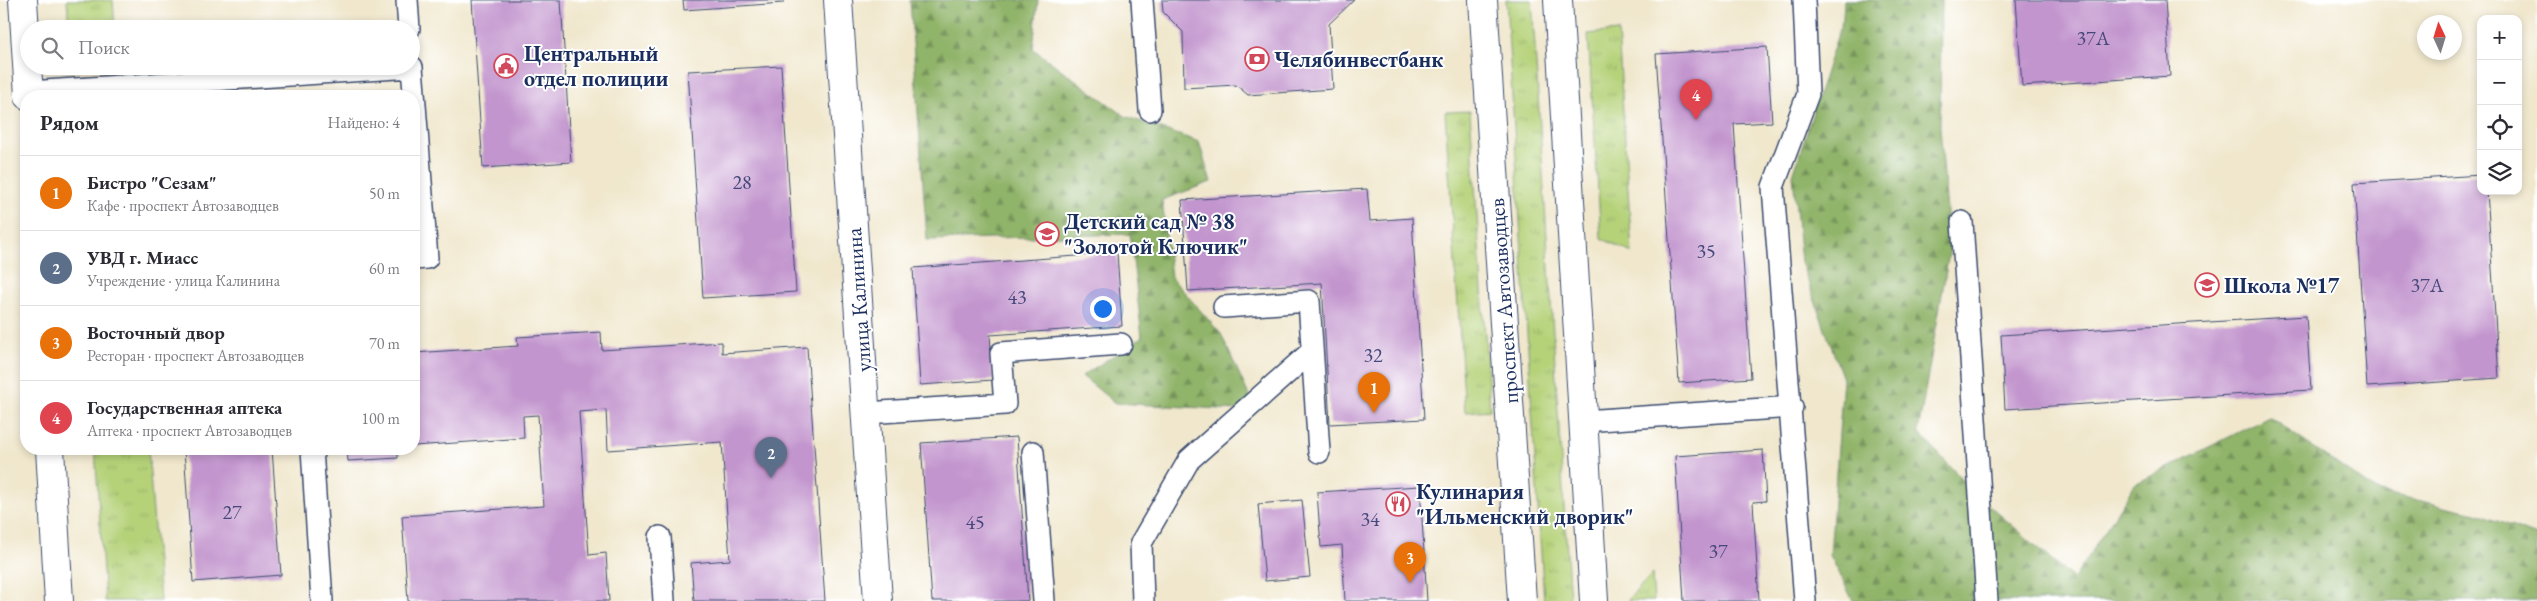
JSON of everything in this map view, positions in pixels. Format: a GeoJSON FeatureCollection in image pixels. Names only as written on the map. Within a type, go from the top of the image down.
{"type":"FeatureCollection","features":[{"type":"Feature","properties":{"kind":"main road"},"geometry":{"type":"LineString","coordinates":[[23,0],[24,20]]}},
{"type":"Feature","properties":{"kind":"main road","name":"улица Калинина"},"geometry":{"type":"LineString","coordinates":[[838,0],[878,601]]}},
{"type":"Feature","properties":{"kind":"main road","name":"проспект Автозаводцев"},"geometry":{"type":"LineString","coordinates":[[1484,0],[1522,601]]}},
{"type":"Feature","properties":{"kind":"main road"},"geometry":{"type":"LineString","coordinates":[[1558,0],[1594,601]]}},
{"type":"Feature","properties":{"kind":"main road"},"geometry":{"type":"LineString","coordinates":[[28,75],[29,90]]}},
{"type":"Feature","properties":{"kind":"main road"},"geometry":{"type":"LineString","coordinates":[[50,455],[60,601]]}},
{"type":"Feature","properties":{"kind":"lane"},"geometry":{"type":"LineString","coordinates":[[407,0],[408,20]]}},
{"type":"Feature","properties":{"kind":"lane"},"geometry":{"type":"LineString","coordinates":[[1142,0],[1150,110]]}},
{"type":"Feature","properties":{"kind":"lane"},"geometry":{"type":"LineString","coordinates":[[1804,0],[1808,94],[1773,187],[1806,601]]}},
{"type":"Feature","properties":{"kind":"lane"},"geometry":{"type":"LineString","coordinates":[[77,90],[256,75]]}},
{"type":"Feature","properties":{"kind":"lane"},"geometry":{"type":"LineString","coordinates":[[413,75],[414,90]]}},
{"type":"Feature","properties":{"kind":"lane"},"geometry":{"type":"LineString","coordinates":[[420,167],[427,258],[420,259]]}},
{"type":"Feature","properties":{"kind":"lane"},"geometry":{"type":"LineString","coordinates":[[1962,222],[1987,601]]}},
{"type":"Feature","properties":{"kind":"lane"},"geometry":{"type":"LineString","coordinates":[[1224,307],[1309,301],[1319,452]]}},
{"type":"Feature","properties":{"kind":"lane"},"geometry":{"type":"LineString","coordinates":[[866,413],[1005,404],[1001,353],[1121,344]]}},
{"type":"Feature","properties":{"kind":"lane"},"geometry":{"type":"LineString","coordinates":[[1143,601],[1141,543],[1189,460],[1312,351]]}},
{"type":"Feature","properties":{"kind":"lane"},"geometry":{"type":"LineString","coordinates":[[1583,421],[1792,407]]}},
{"type":"Feature","properties":{"kind":"lane"},"geometry":{"type":"LineString","coordinates":[[1033,452],[1044,601]]}},
{"type":"Feature","properties":{"kind":"lane"},"geometry":{"type":"LineString","coordinates":[[312,455],[322,601]]}},
{"type":"Feature","properties":{"kind":"lane"},"geometry":{"type":"LineString","coordinates":[[660,537],[664,601]]}},
{"type":"Feature","properties":{"kind":"green space"},"geometry":{"type":"Polygon","coordinates":[[[67,0],[113,0],[114,20],[68,20],[67,0]]]}},
{"type":"Feature","properties":{"kind":"green space"},"geometry":{"type":"Polygon","coordinates":[[[910,0],[1038,0],[1033,49],[1125,116],[1199,142],[1211,182],[1162,200],[1171,277],[1221,334],[1256,411],[1115,403],[1082,376],[1142,337],[1130,234],[927,240],[910,0]]]}},
{"type":"Feature","properties":{"kind":"green space"},"geometry":{"type":"Polygon","coordinates":[[[1506,0],[1532,0],[1570,601],[1544,601],[1506,0]]]}},
{"type":"Feature","properties":{"kind":"green space"},"geometry":{"type":"Polygon","coordinates":[[[1844,0],[1941,0],[1940,127],[1950,248],[1918,432],[1976,494],[2074,579],[2135,484],[2269,417],[2376,491],[2476,513],[2537,536],[2537,601],[1853,601],[1830,555],[1843,379],[1801,262],[1793,175],[1843,18],[1844,0]]]}},
{"type":"Feature","properties":{"kind":"green space"},"geometry":{"type":"Polygon","coordinates":[[[1618,31],[1632,253],[1601,238],[1588,34],[1618,31]]]}},
{"type":"Feature","properties":{"kind":"green space"},"geometry":{"type":"Polygon","coordinates":[[[1470,111],[1490,410],[1465,412],[1445,112],[1470,111]]]}},
{"type":"Feature","properties":{"kind":"green space"},"geometry":{"type":"Polygon","coordinates":[[[95,455],[148,455],[160,601],[105,601],[95,455]]]}},
{"type":"Feature","properties":{"kind":"green space"},"geometry":{"type":"Polygon","coordinates":[[[1652,574],[1654,601],[1627,601],[1652,574]]]}},
{"type":"Feature","properties":{"kind":"building"},"geometry":{"type":"Polygon","coordinates":[[[472,0],[561,0],[571,162],[483,168],[472,0]]]}},
{"type":"Feature","properties":{"kind":"building"},"geometry":{"type":"Polygon","coordinates":[[[683,0],[783,0],[783,3],[684,10],[683,0]]]}},
{"type":"Feature","properties":{"kind":"building","name":"Челябинвестбанк"},"geometry":{"type":"Polygon","coordinates":[[[1162,0],[1354,0],[1329,24],[1333,89],[1248,95],[1236,85],[1184,88],[1183,32],[1163,12],[1162,0]]]}},
{"type":"Feature","properties":{"kind":"building"},"geometry":{"type":"Polygon","coordinates":[[[2016,0],[2165,0],[2170,76],[2022,86],[2016,0]]]}},
{"type":"Feature","properties":{"kind":"building"},"geometry":{"type":"Polygon","coordinates":[[[1767,47],[1772,122],[1734,124],[1751,378],[1679,383],[1656,54],[1767,47]]]}},
{"type":"Feature","properties":{"kind":"building"},"geometry":{"type":"Polygon","coordinates":[[[781,66],[796,292],[703,298],[688,71],[781,66]]]}},
{"type":"Feature","properties":{"kind":"building"},"geometry":{"type":"Polygon","coordinates":[[[2477,175],[2477,195],[2487,195],[2499,378],[2367,387],[2354,183],[2477,175]]]}},
{"type":"Feature","properties":{"kind":"building"},"geometry":{"type":"Polygon","coordinates":[[[1367,189],[1370,221],[1412,218],[1424,419],[1330,424],[1322,283],[1188,291],[1182,200],[1367,189]]]}},
{"type":"Feature","properties":{"kind":"building"},"geometry":{"type":"Polygon","coordinates":[[[1117,253],[1122,326],[990,335],[993,380],[920,385],[913,268],[1117,253]]]}},
{"type":"Feature","properties":{"kind":"building"},"geometry":{"type":"Polygon","coordinates":[[[2306,316],[2311,390],[2005,409],[2001,335],[2306,316]]]}},
{"type":"Feature","properties":{"kind":"building"},"geometry":{"type":"Polygon","coordinates":[[[601,332],[602,350],[722,342],[722,353],[807,347],[825,601],[694,601],[691,563],[730,560],[722,442],[608,450],[606,410],[579,412],[589,555],[606,553],[609,601],[408,601],[402,516],[544,506],[538,415],[523,416],[524,438],[420,446],[420,353],[518,346],[517,337],[601,332]]]}},
{"type":"Feature","properties":{"kind":"building"},"geometry":{"type":"Polygon","coordinates":[[[1017,437],[1028,601],[932,601],[921,443],[1017,437]]]}},
{"type":"Feature","properties":{"kind":"building"},"geometry":{"type":"Polygon","coordinates":[[[1763,450],[1766,501],[1753,502],[1759,601],[1684,601],[1675,456],[1763,450]]]}},
{"type":"Feature","properties":{"kind":"building"},"geometry":{"type":"Polygon","coordinates":[[[184,455],[272,455],[281,575],[193,582],[184,455]]]}},
{"type":"Feature","properties":{"kind":"building"},"geometry":{"type":"Polygon","coordinates":[[[348,455],[398,455],[398,458],[348,461],[348,455]]]}},
{"type":"Feature","properties":{"kind":"building"},"geometry":{"type":"Polygon","coordinates":[[[1420,486],[1427,601],[1345,601],[1342,545],[1321,547],[1317,492],[1420,486]]]}},
{"type":"Feature","properties":{"kind":"building"},"geometry":{"type":"Polygon","coordinates":[[[1302,500],[1310,577],[1265,581],[1258,504],[1302,500]]]}},
{"type":"Feature","properties":{"kind":"place","name":"Челябинвестбанк"},"geometry":{"type":"Point","coordinates":[1257,59]}},
{"type":"Feature","properties":{"kind":"place","name":"Центральный отдел полиции"},"geometry":{"type":"Point","coordinates":[506,66]}},
{"type":"Feature","properties":{"kind":"place","name":"Государственная аптека"},"geometry":{"type":"Point","coordinates":[1696,120]}},
{"type":"Feature","properties":{"kind":"place","name":"Детский сад № 38 \"Золотой Ключик\""},"geometry":{"type":"Point","coordinates":[1047,234]}},
{"type":"Feature","properties":{"kind":"place","name":"Школа №17"},"geometry":{"type":"Point","coordinates":[2207,285]}},
{"type":"Feature","properties":{"kind":"place","name":"Бистро \"Сезам\""},"geometry":{"type":"Point","coordinates":[1374,413]}},
{"type":"Feature","properties":{"kind":"place","name":"УВД г. Миасс"},"geometry":{"type":"Point","coordinates":[771,478]}},
{"type":"Feature","properties":{"kind":"place","name":"Кулинария \"Ильменский дворик\""},"geometry":{"type":"Point","coordinates":[1398,504]}},
{"type":"Feature","properties":{"kind":"place","name":"Восточный двор"},"geometry":{"type":"Point","coordinates":[1410,583]}}]}
